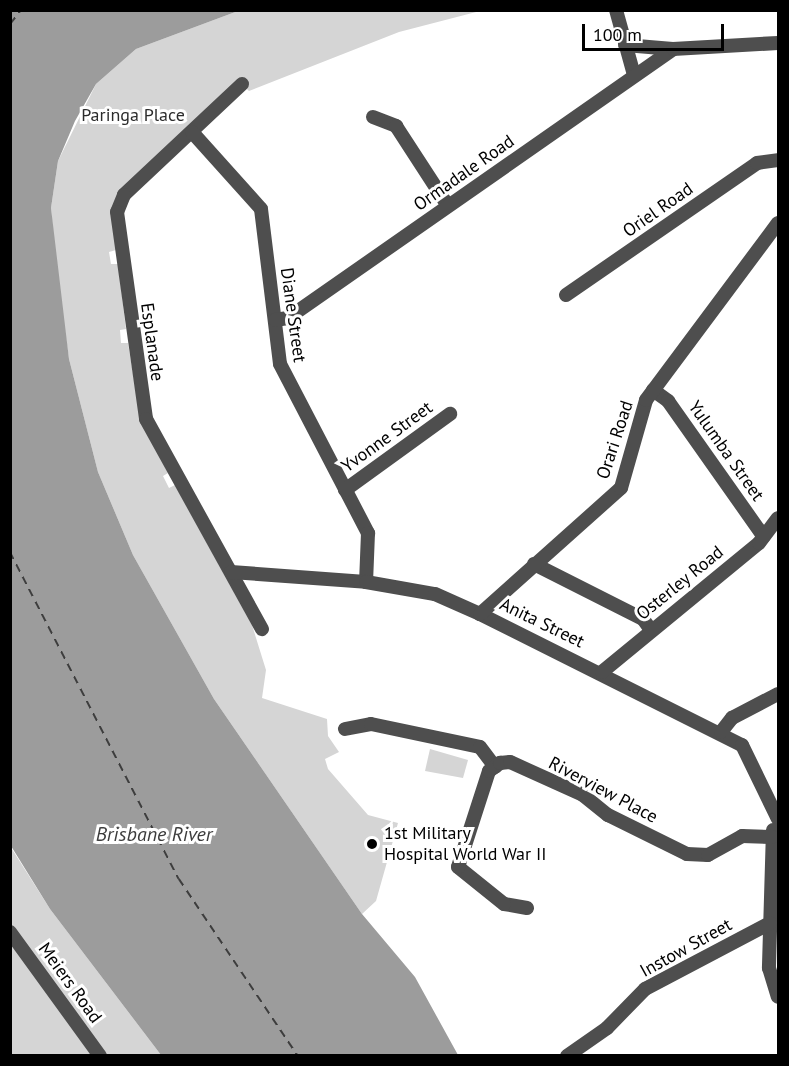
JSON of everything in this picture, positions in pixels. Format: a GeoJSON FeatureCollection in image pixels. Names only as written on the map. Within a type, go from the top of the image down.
{"type":"FeatureCollection","features":[{"type":"Feature","properties":{"kind":"street"},"geometry":{"type":"LineString","coordinates":[[616,10],[634,75]]}},
{"type":"Feature","properties":{"kind":"street"},"geometry":{"type":"LineString","coordinates":[[625,45],[673,49],[778,43]]}},
{"type":"Feature","properties":{"kind":"street","name":"Ormadale Road"},"geometry":{"type":"LineString","coordinates":[[275,320],[288,318],[673,49]]}},
{"type":"Feature","properties":{"kind":"street","name":"Esplanade"},"geometry":{"type":"LineString","coordinates":[[242,84],[124,195],[118,222],[146,419],[262,629]]}},
{"type":"Feature","properties":{"kind":"street"},"geometry":{"type":"LineString","coordinates":[[373,117],[396,126],[448,206]]}},
{"type":"Feature","properties":{"kind":"street","name":"Diane Street"},"geometry":{"type":"LineString","coordinates":[[192,132],[259,204],[284,375],[368,533],[366,582]]}},
{"type":"Feature","properties":{"kind":"street","name":"Oriel Road"},"geometry":{"type":"LineString","coordinates":[[566,295],[757,163],[777,161]]}},
{"type":"Feature","properties":{"kind":"street","name":"Orari Road"},"geometry":{"type":"LineString","coordinates":[[480,614],[621,488],[653,390],[778,223]]}},
{"type":"Feature","properties":{"kind":"street","name":"Yulumba Street"},"geometry":{"type":"LineString","coordinates":[[653,390],[668,401],[764,537]]}},
{"type":"Feature","properties":{"kind":"street","name":"Yvonne Street"},"geometry":{"type":"LineString","coordinates":[[345,490],[450,414]]}},
{"type":"Feature","properties":{"kind":"street","name":"Osterley Road"},"geometry":{"type":"LineString","coordinates":[[602,672],[764,537],[778,518]]}},
{"type":"Feature","properties":{"kind":"street"},"geometry":{"type":"LineString","coordinates":[[534,564],[643,619],[651,630]]}},
{"type":"Feature","properties":{"kind":"street","name":"Anita Street"},"geometry":{"type":"LineString","coordinates":[[231,572],[366,582],[435,594],[480,614],[602,672],[721,732],[742,745],[778,820]]}},
{"type":"Feature","properties":{"kind":"street"},"geometry":{"type":"LineString","coordinates":[[721,732],[732,718],[778,694]]}},
{"type":"Feature","properties":{"kind":"street"},"geometry":{"type":"LineString","coordinates":[[345,729],[371,723],[480,747],[495,767],[466,834],[458,867],[504,904],[527,908]]}},
{"type":"Feature","properties":{"kind":"street","name":"Riverview Place"},"geometry":{"type":"LineString","coordinates":[[495,767],[510,762],[583,795],[608,815],[687,854],[708,855],[742,836],[772,837]]}},
{"type":"Feature","properties":{"kind":"street"},"geometry":{"type":"LineString","coordinates":[[778,820],[772,837],[770,979],[778,997]]}},
{"type":"Feature","properties":{"kind":"street","name":"Meiers Road"},"geometry":{"type":"LineString","coordinates":[[10,932],[100,1056]]}},
{"type":"Feature","properties":{"kind":"street","name":"Instow Street"},"geometry":{"type":"LineString","coordinates":[[567,1056],[607,1028],[645,989],[772,932]]}},
{"type":"Feature","properties":{"kind":"green space","name":"Paringa Place"},"geometry":{"type":"Polygon","coordinates":[[[238,11],[480,11],[399,32],[249,91],[242,84],[117,196],[111,210],[116,250],[109,252],[111,264],[118,264],[126,329],[120,330],[121,343],[128,343],[140,417],[168,473],[163,476],[169,488],[175,485],[252,625],[266,670],[262,698],[327,719],[328,736],[339,752],[325,759],[328,769],[368,815],[398,823],[376,901],[362,914],[214,699],[133,555],[98,472],[69,359],[56,267],[51,208],[58,161],[96,84],[136,49],[238,11]]]}},
{"type":"Feature","properties":{"kind":"green space"},"geometry":{"type":"Polygon","coordinates":[[[430,749],[468,760],[463,778],[425,771],[430,749]]]}},
{"type":"Feature","properties":{"kind":"green space"},"geometry":{"type":"Polygon","coordinates":[[[10,846],[50,909],[161,1055],[11,1055],[10,846]]]}},
{"type":"Feature","properties":{"kind":"water","name":"Brisbane River"},"geometry":{"type":"Polygon","coordinates":[[[11,10],[238,11],[136,49],[96,84],[75,121],[58,161],[51,208],[69,359],[98,472],[133,555],[214,699],[362,914],[415,977],[458,1055],[161,1055],[50,909],[11,846],[11,10]]]}},
{"type":"Feature","properties":{"kind":"ferry route"},"geometry":{"type":"LineString","coordinates":[[10,24],[21,10]]}},
{"type":"Feature","properties":{"kind":"ferry route"},"geometry":{"type":"LineString","coordinates":[[10,552],[179,879],[298,1056]]}},
{"type":"Feature","properties":{"kind":"place","name":"1st Military Hospital World War II"},"geometry":{"type":"Point","coordinates":[372,844]}}]}
